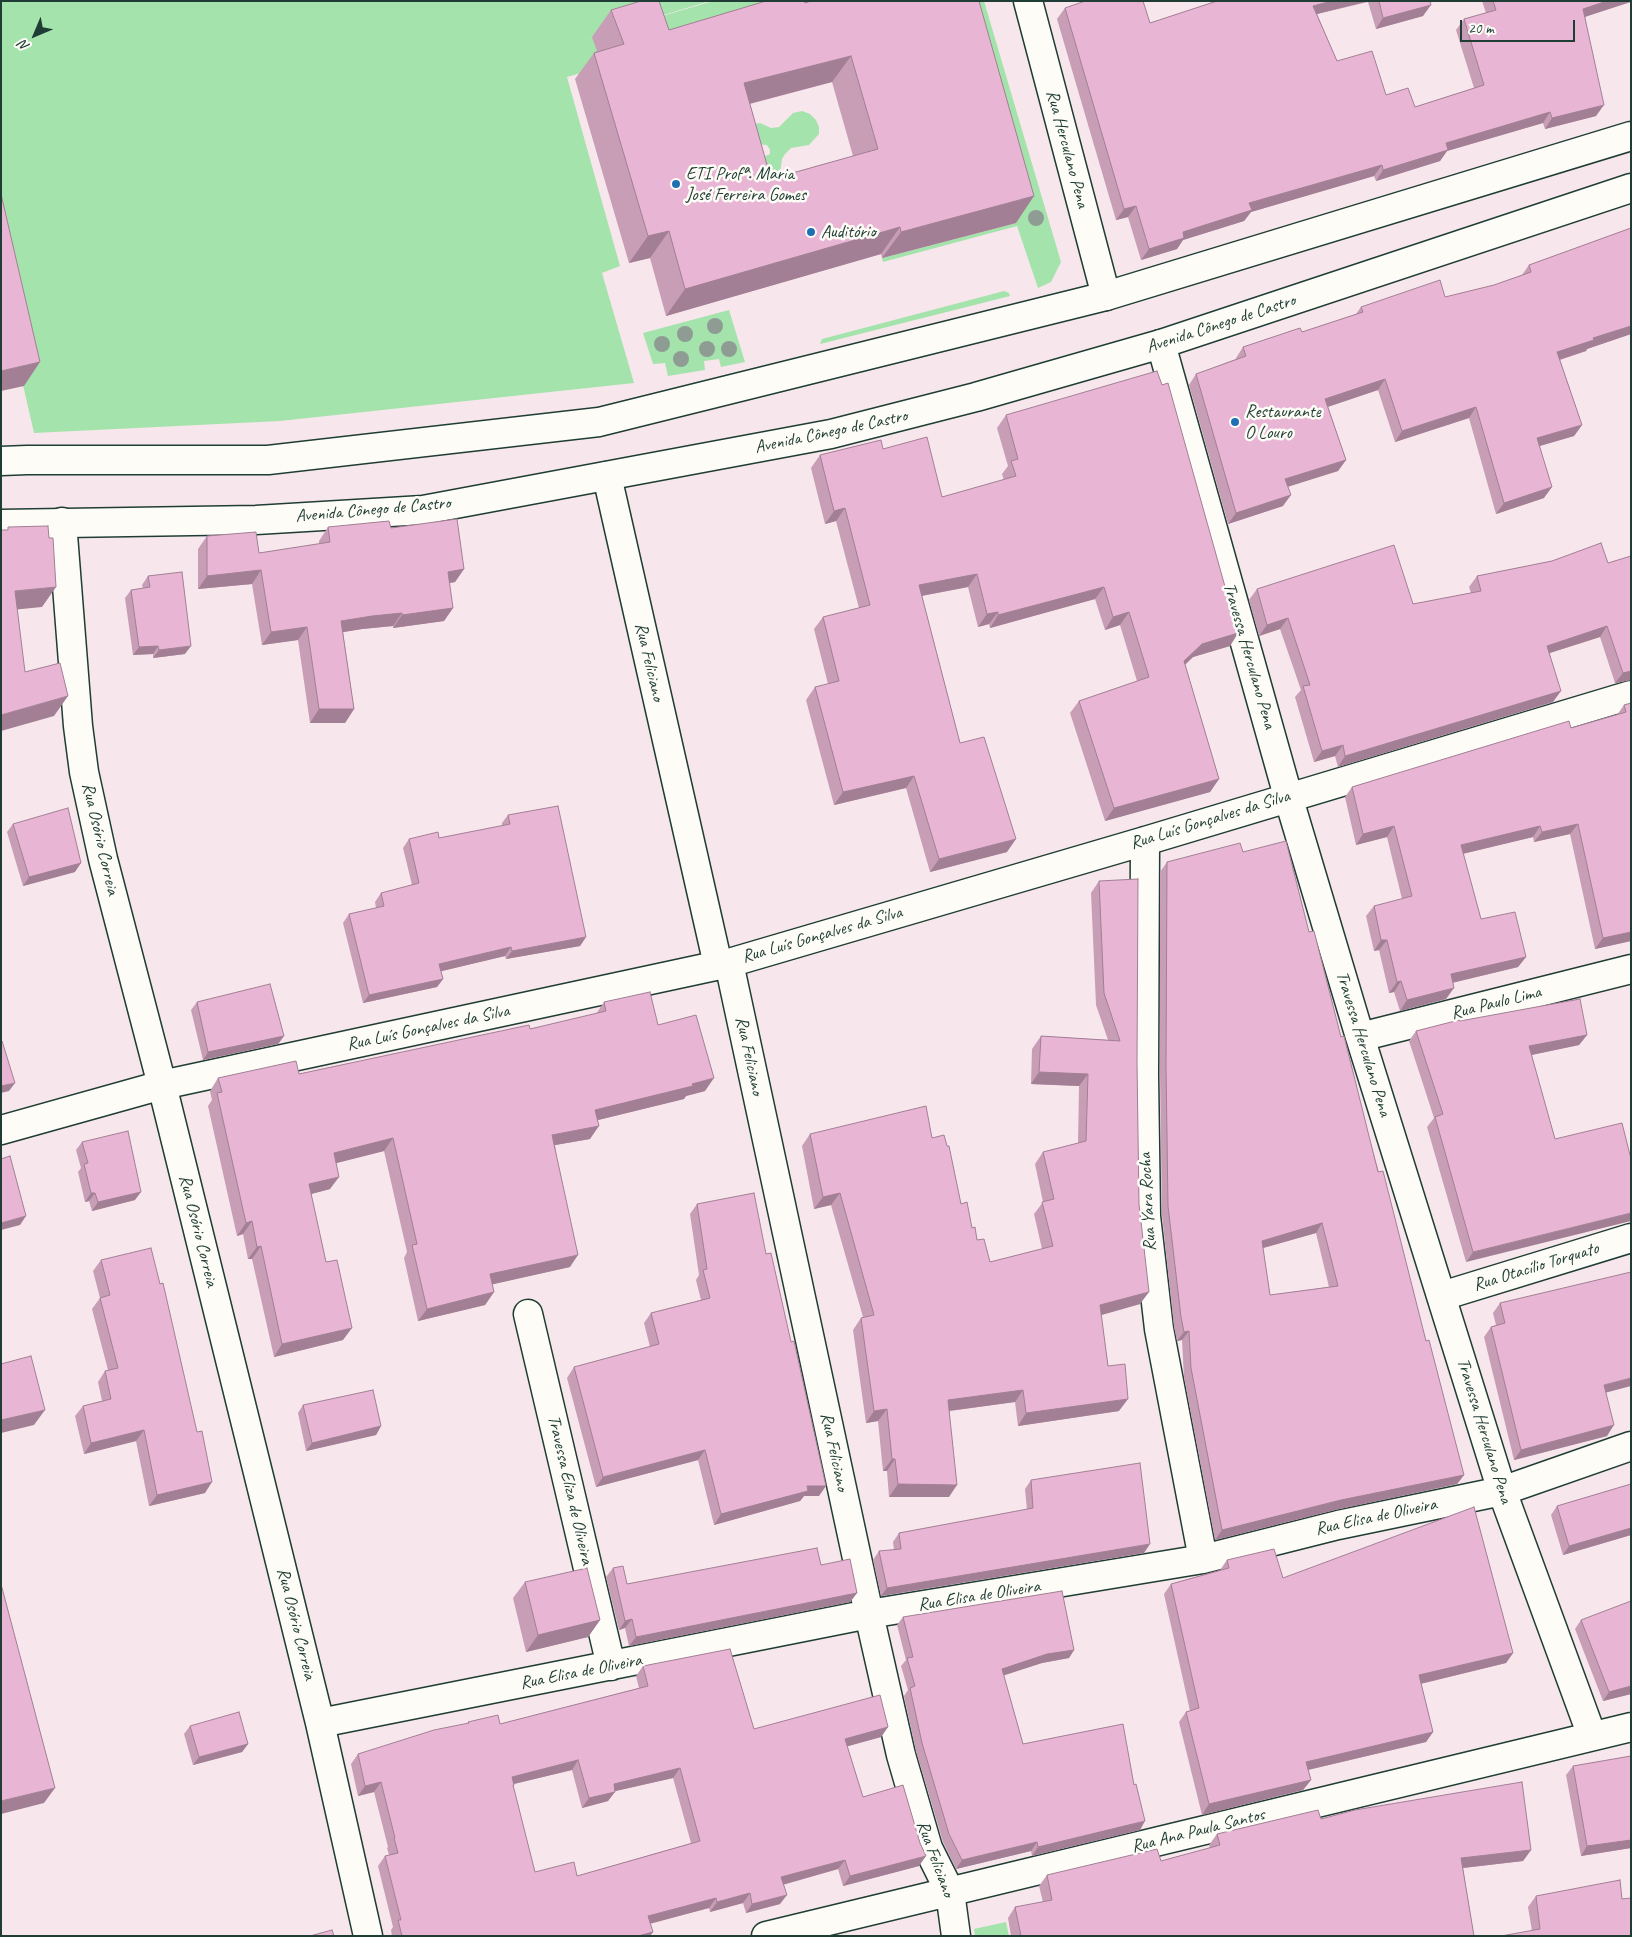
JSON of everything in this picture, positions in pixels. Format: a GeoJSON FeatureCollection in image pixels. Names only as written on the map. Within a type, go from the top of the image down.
{"type":"FeatureCollection","features":[{"type":"Feature","properties":{"kind":"street","name":"Rua Herculano Pena"},"geometry":{"type":"LineString","coordinates":[[1028,1],[1106,296]]}},
{"type":"Feature","properties":{"kind":"street"},"geometry":{"type":"LineString","coordinates":[[1,461],[268,460],[599,422],[1106,296],[1631,136]]}},
{"type":"Feature","properties":{"kind":"street","name":"Avenida Cônego de Castro"},"geometry":{"type":"LineString","coordinates":[[1,524],[256,520],[423,510],[831,434],[976,397],[1161,344],[1631,188]]}},
{"type":"Feature","properties":{"kind":"street","name":"Travessa Herculano Pena"},"geometry":{"type":"LineString","coordinates":[[1161,344],[1288,796],[1360,1037],[1502,1491],[1592,1736]]}},
{"type":"Feature","properties":{"kind":"street","name":"Rua Feliciano"},"geometry":{"type":"LineString","coordinates":[[607,476],[723,964],[901,1755],[928,1848],[950,1892],[956,1936]]}},
{"type":"Feature","properties":{"kind":"street","name":"Rua Osório Correia"},"geometry":{"type":"LineString","coordinates":[[62,522],[78,726],[84,772],[104,859],[320,1723],[368,1936]]}},
{"type":"Feature","properties":{"kind":"street","name":"Rua Luís Gonçalves da Silva"},"geometry":{"type":"LineString","coordinates":[[1,1130],[162,1085],[723,964],[1145,841],[1288,796],[1631,694]]}},
{"type":"Feature","properties":{"kind":"street","name":"Rua Yara Rocha"},"geometry":{"type":"LineString","coordinates":[[1145,841],[1144,1075],[1146,1216],[1159,1329],[1204,1558]]}},
{"type":"Feature","properties":{"kind":"street","name":"Rua Paulo Lima"},"geometry":{"type":"LineString","coordinates":[[1360,1037],[1631,970]]}},
{"type":"Feature","properties":{"kind":"street","name":"Rua Otacílio Torquato"},"geometry":{"type":"LineString","coordinates":[[1442,1296],[1631,1238]]}},
{"type":"Feature","properties":{"kind":"street","name":"Travessa Eliza de Oliveira"},"geometry":{"type":"LineString","coordinates":[[528,1314],[611,1666]]}},
{"type":"Feature","properties":{"kind":"street","name":"Rua Elisa de Oliveira"},"geometry":{"type":"LineString","coordinates":[[320,1723],[869,1614],[1204,1558],[1338,1525],[1502,1491],[1631,1446]]}},
{"type":"Feature","properties":{"kind":"street","name":"Rua Ana Paula Santos"},"geometry":{"type":"LineString","coordinates":[[766,1936],[1631,1726]]}},
{"type":"Feature","properties":{"kind":"green space"},"geometry":{"type":"Polygon","coordinates":[[[1,1],[710,1],[574,42],[713,1],[888,1],[806,8],[567,77],[620,266],[602,273],[634,383],[280,421],[34,433],[1,289],[1,1]]]}},
{"type":"Feature","properties":{"kind":"green space"},"geometry":{"type":"Polygon","coordinates":[[[945,1],[984,1],[1061,262],[1051,282],[1038,288],[1017,226],[883,262],[882,258],[1016,223],[945,1]]]}},
{"type":"Feature","properties":{"kind":"green space"},"geometry":{"type":"Polygon","coordinates":[[[802,111],[810,114],[816,120],[819,134],[809,145],[791,148],[782,159],[780,173],[775,178],[770,179],[761,158],[770,154],[770,150],[767,145],[756,144],[755,124],[760,123],[771,128],[779,127],[793,113],[802,111]]]}},
{"type":"Feature","properties":{"kind":"green space"},"geometry":{"type":"Polygon","coordinates":[[[1004,291],[1009,293],[1010,296],[820,344],[822,339],[1004,291]]]}},
{"type":"Feature","properties":{"kind":"green space"},"geometry":{"type":"Polygon","coordinates":[[[729,310],[745,362],[721,367],[719,359],[704,361],[705,370],[668,376],[665,363],[653,364],[643,333],[729,310]]]}},
{"type":"Feature","properties":{"kind":"green space"},"geometry":{"type":"Polygon","coordinates":[[[1006,1922],[1009,1936],[975,1936],[974,1929],[1006,1922]]]}},
{"type":"Feature","properties":{"kind":"building"},"geometry":{"type":"Polygon","coordinates":[[[641,1],[659,1],[669,30],[766,1],[804,1],[805,3],[811,1],[979,1],[1034,196],[901,232],[900,227],[685,289],[669,231],[648,236],[594,53],[624,44],[611,10],[641,1]],[[851,56],[744,83],[771,179],[878,149],[851,56]]]}},
{"type":"Feature","properties":{"kind":"building"},"geometry":{"type":"Polygon","coordinates":[[[1085,1],[1143,1],[1150,23],[1217,1],[1332,1],[1313,6],[1337,61],[1372,51],[1386,95],[1408,88],[1415,107],[1484,85],[1464,19],[1496,10],[1493,1],[1607,1],[1583,9],[1604,105],[1552,118],[1550,112],[1446,143],[1448,150],[1383,170],[1382,165],[1249,203],[1252,210],[1183,232],[1184,238],[1149,249],[1136,206],[1124,209],[1065,8],[1085,1]]]}},
{"type":"Feature","properties":{"kind":"building"},"geometry":{"type":"Polygon","coordinates":[[[1379,1],[1430,1],[1431,5],[1383,18],[1379,1]]]}},
{"type":"Feature","properties":{"kind":"building"},"geometry":{"type":"Polygon","coordinates":[[[1,194],[40,362],[1,371],[1,194]]]}},
{"type":"Feature","properties":{"kind":"building"},"geometry":{"type":"Polygon","coordinates":[[[1631,228],[1631,326],[1557,352],[1582,425],[1537,438],[1552,487],[1504,503],[1476,407],[1402,431],[1385,379],[1325,399],[1346,460],[1285,479],[1291,495],[1236,513],[1196,374],[1246,356],[1243,347],[1300,328],[1302,332],[1363,312],[1361,307],[1440,280],[1445,297],[1494,285],[1531,272],[1529,265],[1631,228]]]}},
{"type":"Feature","properties":{"kind":"building"},"geometry":{"type":"Polygon","coordinates":[[[1157,371],[1162,385],[1168,383],[1238,633],[1202,644],[1184,661],[1219,779],[1114,808],[1079,701],[1149,677],[1129,612],[1113,617],[1104,587],[998,615],[998,612],[987,614],[977,574],[919,585],[960,743],[984,737],[1016,839],[939,859],[914,776],[843,792],[815,687],[839,681],[823,617],[870,605],[845,508],[834,511],[820,455],[881,440],[883,449],[927,437],[942,497],[1016,476],[1011,461],[1018,459],[1006,415],[1157,371]]]}},
{"type":"Feature","properties":{"kind":"building"},"geometry":{"type":"Polygon","coordinates":[[[457,519],[464,569],[448,572],[453,608],[341,621],[354,709],[319,709],[307,627],[271,632],[261,570],[207,576],[207,536],[256,532],[259,553],[330,542],[328,527],[389,521],[391,528],[457,519]]]}},
{"type":"Feature","properties":{"kind":"building"},"geometry":{"type":"Polygon","coordinates":[[[48,526],[49,538],[53,538],[56,587],[15,591],[25,672],[60,663],[68,696],[1,715],[1,530],[8,530],[8,527],[48,526]]]}},
{"type":"Feature","properties":{"kind":"building"},"geometry":{"type":"Polygon","coordinates":[[[1601,543],[1608,563],[1631,556],[1631,671],[1623,673],[1607,626],[1547,646],[1561,691],[1345,756],[1343,745],[1322,751],[1303,686],[1310,685],[1288,618],[1267,625],[1257,589],[1394,545],[1413,604],[1481,591],[1477,576],[1552,561],[1601,543]]]}},
{"type":"Feature","properties":{"kind":"building"},"geometry":{"type":"Polygon","coordinates":[[[182,572],[191,646],[159,650],[158,646],[139,647],[131,590],[150,587],[148,576],[182,572]]]}},
{"type":"Feature","properties":{"kind":"building"},"geometry":{"type":"Polygon","coordinates":[[[1631,703],[1631,932],[1603,938],[1578,824],[1542,832],[1540,826],[1461,845],[1481,919],[1515,912],[1526,957],[1451,974],[1454,988],[1407,1000],[1401,981],[1397,982],[1387,940],[1381,940],[1374,906],[1412,896],[1394,826],[1363,834],[1352,787],[1569,721],[1571,728],[1626,712],[1624,705],[1631,703]]]}},
{"type":"Feature","properties":{"kind":"building"},"geometry":{"type":"Polygon","coordinates":[[[558,806],[586,937],[512,951],[511,947],[439,964],[443,979],[369,995],[349,914],[384,906],[381,893],[419,883],[409,839],[438,832],[439,838],[510,824],[508,815],[558,806]]]}},
{"type":"Feature","properties":{"kind":"building"},"geometry":{"type":"Polygon","coordinates":[[[68,808],[81,863],[29,877],[13,824],[68,808]]]}},
{"type":"Feature","properties":{"kind":"building"},"geometry":{"type":"Polygon","coordinates":[[[1286,841],[1309,932],[1314,931],[1341,1037],[1344,1036],[1378,1172],[1383,1171],[1426,1341],[1429,1340],[1464,1475],[1341,1500],[1222,1530],[1191,1368],[1189,1331],[1184,1332],[1181,1317],[1168,1206],[1166,1066],[1167,862],[1240,843],[1243,852],[1286,841]],[[1322,1223],[1262,1241],[1270,1295],[1338,1286],[1322,1223]]]}},
{"type":"Feature","properties":{"kind":"building"},"geometry":{"type":"Polygon","coordinates":[[[1138,879],[1137,1063],[1139,1204],[1149,1292],[1100,1305],[1108,1366],[1125,1364],[1128,1399],[1026,1413],[1023,1390],[948,1400],[957,1485],[898,1484],[895,1459],[892,1459],[887,1409],[874,1411],[861,1318],[874,1315],[840,1193],[823,1197],[810,1134],[926,1106],[932,1138],[944,1135],[947,1146],[949,1146],[961,1204],[967,1202],[972,1228],[975,1227],[977,1240],[984,1239],[990,1262],[1053,1246],[1042,1202],[1054,1199],[1043,1152],[1086,1141],[1088,1074],[1039,1072],[1041,1036],[1120,1041],[1104,993],[1099,881],[1138,879]]]}},
{"type":"Feature","properties":{"kind":"building"},"geometry":{"type":"Polygon","coordinates":[[[270,984],[284,1036],[208,1052],[197,1002],[270,984]]]}},
{"type":"Feature","properties":{"kind":"building"},"geometry":{"type":"Polygon","coordinates":[[[650,992],[658,1025],[696,1015],[714,1078],[692,1084],[693,1086],[595,1110],[599,1126],[552,1135],[578,1255],[490,1274],[494,1292],[427,1309],[412,1245],[417,1244],[393,1138],[334,1153],[339,1177],[309,1184],[326,1262],[337,1260],[352,1328],[282,1344],[261,1246],[257,1247],[252,1221],[246,1223],[217,1093],[222,1092],[218,1078],[296,1061],[299,1074],[529,1025],[530,1029],[606,1011],[604,1002],[650,992]]]}},
{"type":"Feature","properties":{"kind":"building"},"geometry":{"type":"Polygon","coordinates":[[[1580,999],[1587,1035],[1529,1046],[1555,1139],[1622,1123],[1631,1159],[1631,1213],[1473,1252],[1435,1117],[1443,1114],[1416,1031],[1459,1020],[1580,999]]]}},
{"type":"Feature","properties":{"kind":"building"},"geometry":{"type":"Polygon","coordinates":[[[1,1041],[15,1083],[1,1086],[1,1041]]]}},
{"type":"Feature","properties":{"kind":"building"},"geometry":{"type":"Polygon","coordinates":[[[128,1131],[141,1192],[98,1202],[95,1193],[91,1193],[84,1164],[88,1163],[82,1142],[128,1131]]]}},
{"type":"Feature","properties":{"kind":"building"},"geometry":{"type":"Polygon","coordinates":[[[10,1156],[26,1216],[1,1223],[1,1159],[10,1156]]]}},
{"type":"Feature","properties":{"kind":"building"},"geometry":{"type":"Polygon","coordinates":[[[754,1193],[766,1254],[771,1253],[791,1342],[794,1341],[826,1486],[807,1486],[808,1491],[721,1514],[705,1450],[603,1477],[574,1367],[659,1344],[651,1313],[710,1298],[703,1270],[707,1269],[697,1204],[754,1193]]]}},
{"type":"Feature","properties":{"kind":"building"},"geometry":{"type":"Polygon","coordinates":[[[151,1248],[160,1284],[163,1283],[197,1432],[202,1431],[212,1482],[157,1495],[144,1430],[91,1443],[83,1406],[111,1399],[105,1371],[118,1368],[100,1298],[110,1295],[101,1260],[151,1248]]]}},
{"type":"Feature","properties":{"kind":"building"},"geometry":{"type":"Polygon","coordinates":[[[1631,1272],[1631,1378],[1604,1385],[1614,1425],[1521,1450],[1491,1327],[1505,1323],[1500,1303],[1631,1272]]]}},
{"type":"Feature","properties":{"kind":"building"},"geometry":{"type":"Polygon","coordinates":[[[31,1356],[45,1410],[1,1420],[1,1364],[31,1356]]]}},
{"type":"Feature","properties":{"kind":"building"},"geometry":{"type":"Polygon","coordinates":[[[373,1390],[381,1426],[312,1443],[303,1405],[373,1390]]]}},
{"type":"Feature","properties":{"kind":"building"},"geometry":{"type":"Polygon","coordinates":[[[1140,1463],[1150,1544],[887,1588],[879,1551],[901,1549],[899,1533],[1033,1508],[1031,1480],[1140,1463]]]}},
{"type":"Feature","properties":{"kind":"building"},"geometry":{"type":"Polygon","coordinates":[[[1631,1484],[1631,1528],[1569,1546],[1557,1506],[1631,1484]]]}},
{"type":"Feature","properties":{"kind":"building"},"geometry":{"type":"Polygon","coordinates":[[[1474,1507],[1513,1653],[1419,1675],[1433,1732],[1306,1762],[1311,1780],[1209,1804],[1186,1712],[1199,1708],[1171,1584],[1229,1568],[1227,1560],[1274,1549],[1283,1578],[1474,1507]]]}},
{"type":"Feature","properties":{"kind":"building"},"geometry":{"type":"Polygon","coordinates":[[[817,1548],[821,1565],[850,1559],[857,1593],[636,1637],[632,1619],[625,1621],[613,1568],[623,1566],[627,1584],[817,1548]]]}},
{"type":"Feature","properties":{"kind":"building"},"geometry":{"type":"Polygon","coordinates":[[[587,1568],[600,1620],[538,1635],[525,1582],[587,1568]]]}},
{"type":"Feature","properties":{"kind":"building"},"geometry":{"type":"Polygon","coordinates":[[[1,1584],[55,1788],[1,1801],[1,1584]]]}},
{"type":"Feature","properties":{"kind":"building"},"geometry":{"type":"Polygon","coordinates":[[[1062,1591],[1074,1650],[1047,1654],[1002,1669],[1023,1744],[1123,1724],[1134,1785],[1136,1784],[1145,1821],[1038,1847],[1037,1842],[962,1860],[949,1834],[922,1743],[910,1688],[915,1686],[907,1658],[913,1657],[903,1617],[1062,1591]]]}},
{"type":"Feature","properties":{"kind":"building"},"geometry":{"type":"Polygon","coordinates":[[[1631,1601],[1631,1686],[1609,1692],[1581,1620],[1631,1601]]]}},
{"type":"Feature","properties":{"kind":"building"},"geometry":{"type":"Polygon","coordinates":[[[730,1649],[754,1729],[880,1695],[888,1727],[845,1739],[863,1797],[903,1785],[920,1843],[926,1856],[850,1876],[845,1860],[781,1877],[787,1895],[752,1904],[750,1893],[717,1902],[716,1898],[648,1916],[653,1932],[638,1936],[402,1936],[398,1920],[401,1920],[385,1856],[398,1853],[395,1838],[381,1782],[365,1786],[358,1754],[434,1730],[468,1722],[498,1715],[500,1724],[648,1686],[643,1666],[730,1649]],[[578,1760],[512,1777],[535,1872],[574,1862],[577,1876],[700,1841],[680,1768],[614,1784],[615,1792],[589,1798],[578,1760]]]}},
{"type":"Feature","properties":{"kind":"building"},"geometry":{"type":"Polygon","coordinates":[[[239,1712],[248,1744],[199,1757],[190,1726],[239,1712]]]}},
{"type":"Feature","properties":{"kind":"building"},"geometry":{"type":"Polygon","coordinates":[[[1631,1756],[1631,1840],[1587,1846],[1573,1766],[1631,1756]]]}},
{"type":"Feature","properties":{"kind":"building"},"geometry":{"type":"Polygon","coordinates":[[[1522,1782],[1531,1850],[1461,1858],[1474,1936],[1021,1936],[1015,1907],[1052,1900],[1047,1875],[1157,1849],[1161,1861],[1220,1845],[1217,1834],[1318,1810],[1321,1819],[1355,1810],[1522,1782]]]}},
{"type":"Feature","properties":{"kind":"building"},"geometry":{"type":"Polygon","coordinates":[[[1620,1880],[1622,1899],[1631,1898],[1631,1936],[1501,1936],[1540,1929],[1536,1896],[1620,1880]]]}},
{"type":"Feature","properties":{"kind":"building"},"geometry":{"type":"Polygon","coordinates":[[[332,1930],[334,1936],[310,1936],[332,1930]]]}},
{"type":"Feature","properties":{"kind":"place","name":"ETI Profª. Maria José Ferreira Gomes"},"geometry":{"type":"Point","coordinates":[676,184]}},
{"type":"Feature","properties":{"kind":"place","name":"Auditório"},"geometry":{"type":"Point","coordinates":[811,232]}},
{"type":"Feature","properties":{"kind":"place","name":"Restaurante O Louro"},"geometry":{"type":"Point","coordinates":[1235,422]}}]}
